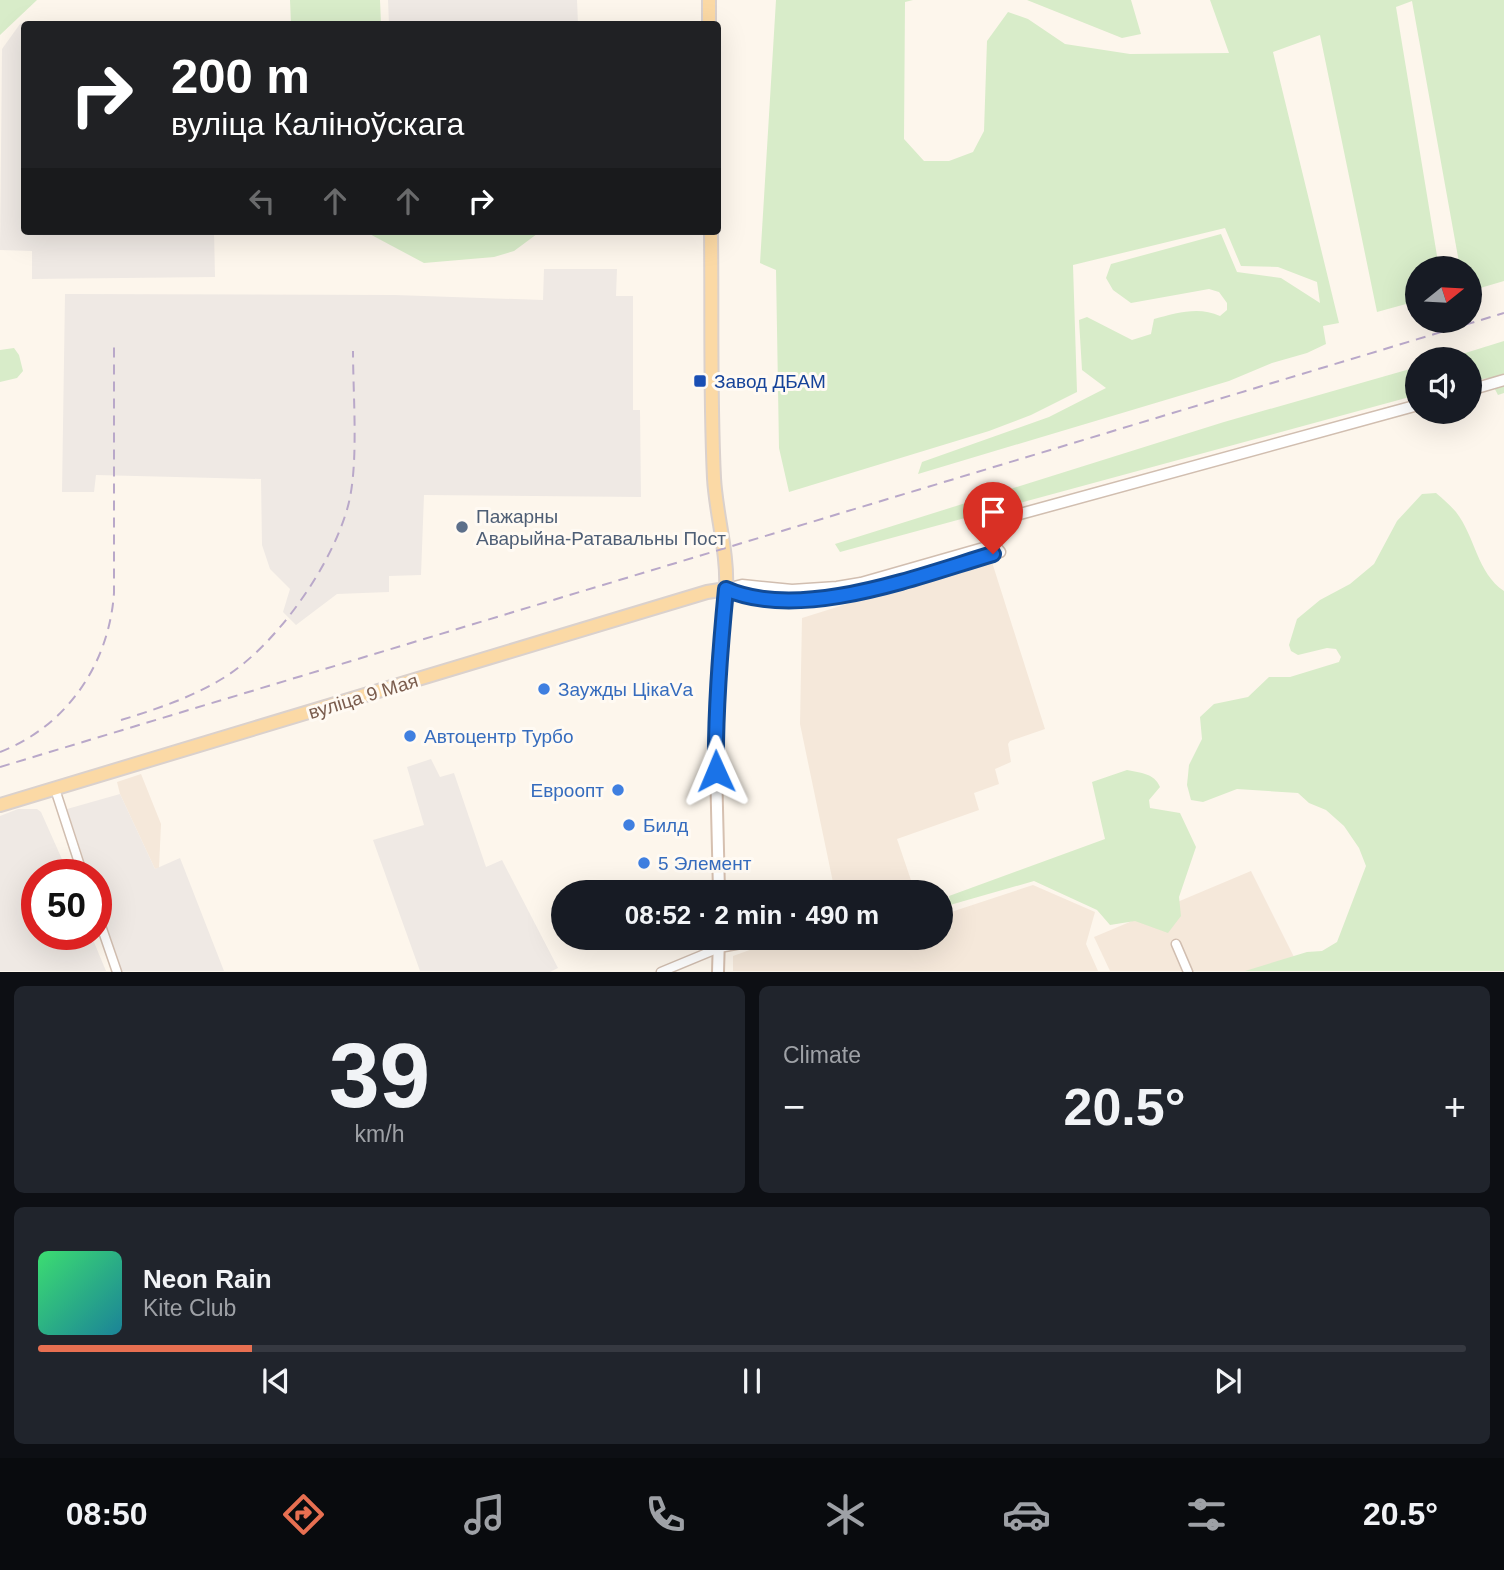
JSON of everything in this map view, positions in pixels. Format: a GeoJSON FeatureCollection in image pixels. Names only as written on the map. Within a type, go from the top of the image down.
{"type":"FeatureCollection","features":[{"type":"Feature","properties":{"kind":"main road"},"geometry":{"type":"LineString","coordinates":[[709,0],[709,21]]}},
{"type":"Feature","properties":{"kind":"main road"},"geometry":{"type":"LineString","coordinates":[[710,235],[714,477],[726,561],[715,726],[719,880]]}},
{"type":"Feature","properties":{"kind":"main road","name":"вуліца 9 Мая"},"geometry":{"type":"LineString","coordinates":[[0,805],[707,592],[726,589]]}},
{"type":"Feature","properties":{"kind":"main road"},"geometry":{"type":"LineString","coordinates":[[719,950],[719,971]]}},
{"type":"Feature","properties":{"kind":"street"},"geometry":{"type":"LineString","coordinates":[[1482,386],[1504,380]]}},
{"type":"Feature","properties":{"kind":"street"},"geometry":{"type":"LineString","coordinates":[[726,589],[774,599],[808,600],[864,592],[997,549],[993,540],[1010,519],[1020,513],[1405,409]]}},
{"type":"Feature","properties":{"kind":"street"},"geometry":{"type":"LineString","coordinates":[[55,789],[78,859]]}},
{"type":"Feature","properties":{"kind":"street"},"geometry":{"type":"LineString","coordinates":[[1176,944],[1188,971]]}},
{"type":"Feature","properties":{"kind":"street"},"geometry":{"type":"LineString","coordinates":[[110,950],[117,971]]}},
{"type":"Feature","properties":{"kind":"street"},"geometry":{"type":"LineString","coordinates":[[661,971],[704,950]]}},
{"type":"Feature","properties":{"kind":"shaded area"},"geometry":{"type":"Polygon","coordinates":[[[388,0],[577,0],[578,21],[389,21],[388,0]]]}},
{"type":"Feature","properties":{"kind":"shaded area"},"geometry":{"type":"Polygon","coordinates":[[[20,24],[21,235],[214,235],[215,277],[32,279],[32,251],[0,250],[2,49],[20,24]]]}},
{"type":"Feature","properties":{"kind":"shaded area"},"geometry":{"type":"Polygon","coordinates":[[[544,269],[617,269],[616,296],[633,296],[633,410],[640,410],[641,497],[424,495],[421,575],[389,576],[389,592],[337,594],[296,625],[283,612],[290,589],[270,569],[262,545],[261,479],[96,475],[94,492],[62,492],[65,294],[395,295],[543,300],[544,269]]]}},
{"type":"Feature","properties":{"kind":"shaded area"},"geometry":{"type":"Polygon","coordinates":[[[991,559],[1045,729],[1010,741],[1008,744],[1011,762],[995,769],[999,784],[974,793],[979,810],[897,839],[911,880],[832,880],[800,724],[802,618],[991,559]]]}},
{"type":"Feature","properties":{"kind":"shaded area"},"geometry":{"type":"Polygon","coordinates":[[[431,759],[440,777],[454,773],[486,867],[502,860],[558,968],[550,972],[420,971],[373,840],[424,825],[407,767],[431,759]]]}},
{"type":"Feature","properties":{"kind":"shaded area"},"geometry":{"type":"Polygon","coordinates":[[[141,774],[161,824],[159,868],[155,869],[117,782],[141,774]]]}},
{"type":"Feature","properties":{"kind":"shaded area"},"geometry":{"type":"Polygon","coordinates":[[[120,794],[155,869],[180,858],[224,971],[122,971],[112,942],[112,859],[84,859],[67,809],[120,794]]]}},
{"type":"Feature","properties":{"kind":"shaded area"},"geometry":{"type":"Polygon","coordinates":[[[18,809],[37,809],[41,812],[62,859],[21,859],[21,950],[97,950],[106,971],[0,971],[0,816],[18,809]]]}},
{"type":"Feature","properties":{"kind":"shaded area"},"geometry":{"type":"Polygon","coordinates":[[[1251,871],[1301,971],[1110,971],[1094,937],[1251,871]]]}},
{"type":"Feature","properties":{"kind":"shaded area"},"geometry":{"type":"Polygon","coordinates":[[[1033,885],[1095,912],[1086,944],[1098,971],[733,971],[733,956],[750,950],[953,950],[953,911],[1033,885]]]}},
{"type":"Feature","properties":{"kind":"green space"},"geometry":{"type":"Polygon","coordinates":[[[0,0],[37,0],[0,35],[0,0]]]}},
{"type":"Feature","properties":{"kind":"green space"},"geometry":{"type":"Polygon","coordinates":[[[290,0],[380,0],[381,21],[291,21],[290,0]]]}},
{"type":"Feature","properties":{"kind":"green space"},"geometry":{"type":"Polygon","coordinates":[[[776,0],[913,0],[905,2],[904,139],[924,161],[949,161],[973,152],[984,131],[987,41],[1008,12],[1028,19],[1065,44],[1130,54],[1229,53],[1210,0],[1504,0],[1504,281],[1482,287],[1482,256],[1458,256],[1412,1],[1396,7],[1437,256],[1405,256],[1405,304],[1377,312],[1320,35],[1273,52],[1339,323],[1323,326],[1326,344],[1229,381],[918,474],[922,462],[1049,417],[1106,388],[1082,370],[1079,320],[1087,317],[1132,340],[1151,334],[1154,319],[1196,311],[1220,316],[1227,310],[1227,303],[1219,292],[1209,289],[1131,303],[1113,290],[1106,278],[1111,264],[1221,234],[1237,272],[1281,278],[1320,303],[1317,282],[1278,267],[1241,266],[1225,228],[1073,265],[1077,392],[1031,415],[989,431],[789,492],[779,448],[776,270],[760,263],[776,0]]]}},
{"type":"Feature","properties":{"kind":"green space"},"geometry":{"type":"Polygon","coordinates":[[[1027,0],[1131,0],[1141,34],[1122,38],[1027,0]]]}},
{"type":"Feature","properties":{"kind":"green space"},"geometry":{"type":"Polygon","coordinates":[[[372,235],[536,235],[514,251],[494,257],[424,263],[372,235]]]}},
{"type":"Feature","properties":{"kind":"green space"},"geometry":{"type":"Polygon","coordinates":[[[1504,341],[1504,393],[1498,395],[1489,378],[1482,379],[1482,348],[1504,341]]]}},
{"type":"Feature","properties":{"kind":"green space"},"geometry":{"type":"Polygon","coordinates":[[[14,348],[19,355],[23,371],[17,378],[0,382],[0,350],[14,348]]]}},
{"type":"Feature","properties":{"kind":"green space"},"geometry":{"type":"Polygon","coordinates":[[[1405,370],[1405,398],[840,552],[835,544],[1224,422],[1405,370]]]}},
{"type":"Feature","properties":{"kind":"green space"},"geometry":{"type":"Polygon","coordinates":[[[1436,493],[1456,512],[1488,574],[1504,591],[1504,971],[1245,971],[1307,952],[1322,951],[1337,942],[1366,866],[1359,848],[1344,826],[1326,810],[1309,803],[1298,793],[1237,789],[1203,802],[1191,800],[1187,785],[1189,765],[1202,739],[1200,717],[1214,704],[1248,697],[1269,677],[1290,677],[1339,662],[1341,657],[1336,649],[1327,648],[1298,655],[1291,651],[1289,645],[1297,619],[1320,600],[1350,584],[1374,564],[1397,521],[1422,494],[1436,493]]]}},
{"type":"Feature","properties":{"kind":"green space"},"geometry":{"type":"Polygon","coordinates":[[[1127,770],[1146,774],[1160,787],[1149,800],[1150,808],[1180,813],[1196,847],[1179,897],[1181,916],[1168,933],[1135,921],[1110,925],[1097,910],[1034,881],[953,904],[953,895],[1105,839],[1092,782],[1127,770]]]}},
{"type":"Feature","properties":{"kind":"railway"},"geometry":{"type":"LineString","coordinates":[[0,767],[1504,313]]}},
{"type":"Feature","properties":{"kind":"railway"},"geometry":{"type":"LineString","coordinates":[[0,752],[24,741],[64,709],[93,668],[104,644],[114,593],[114,343]]}},
{"type":"Feature","properties":{"kind":"railway"},"geometry":{"type":"LineString","coordinates":[[121,720],[197,692],[240,666],[280,627],[315,579],[340,529],[351,489],[354,451],[353,351]]}},
{"type":"Feature","properties":{"kind":"place","name":"Завод ДБАМ"},"geometry":{"type":"Point","coordinates":[700,381]}},
{"type":"Feature","properties":{"kind":"place","name":"Пажарны Аварыйна-Ратавальны Пост"},"geometry":{"type":"Point","coordinates":[462,527]}},
{"type":"Feature","properties":{"kind":"place","name":"Заужды ЦікаVа"},"geometry":{"type":"Point","coordinates":[544,689]}},
{"type":"Feature","properties":{"kind":"place","name":"Автоцентр Турбо"},"geometry":{"type":"Point","coordinates":[410,736]}},
{"type":"Feature","properties":{"kind":"place","name":"Евроопт"},"geometry":{"type":"Point","coordinates":[618,790]}},
{"type":"Feature","properties":{"kind":"place","name":"Билд"},"geometry":{"type":"Point","coordinates":[629,825]}},
{"type":"Feature","properties":{"kind":"place","name":"5 Элемент"},"geometry":{"type":"Point","coordinates":[644,863]}},
{"type":"Feature","properties":{"kind":"route"},"geometry":{"type":"LineString","coordinates":[[716,771],[718,661],[726,589],[774,599],[837,597],[864,592],[993,554]]}}]}
